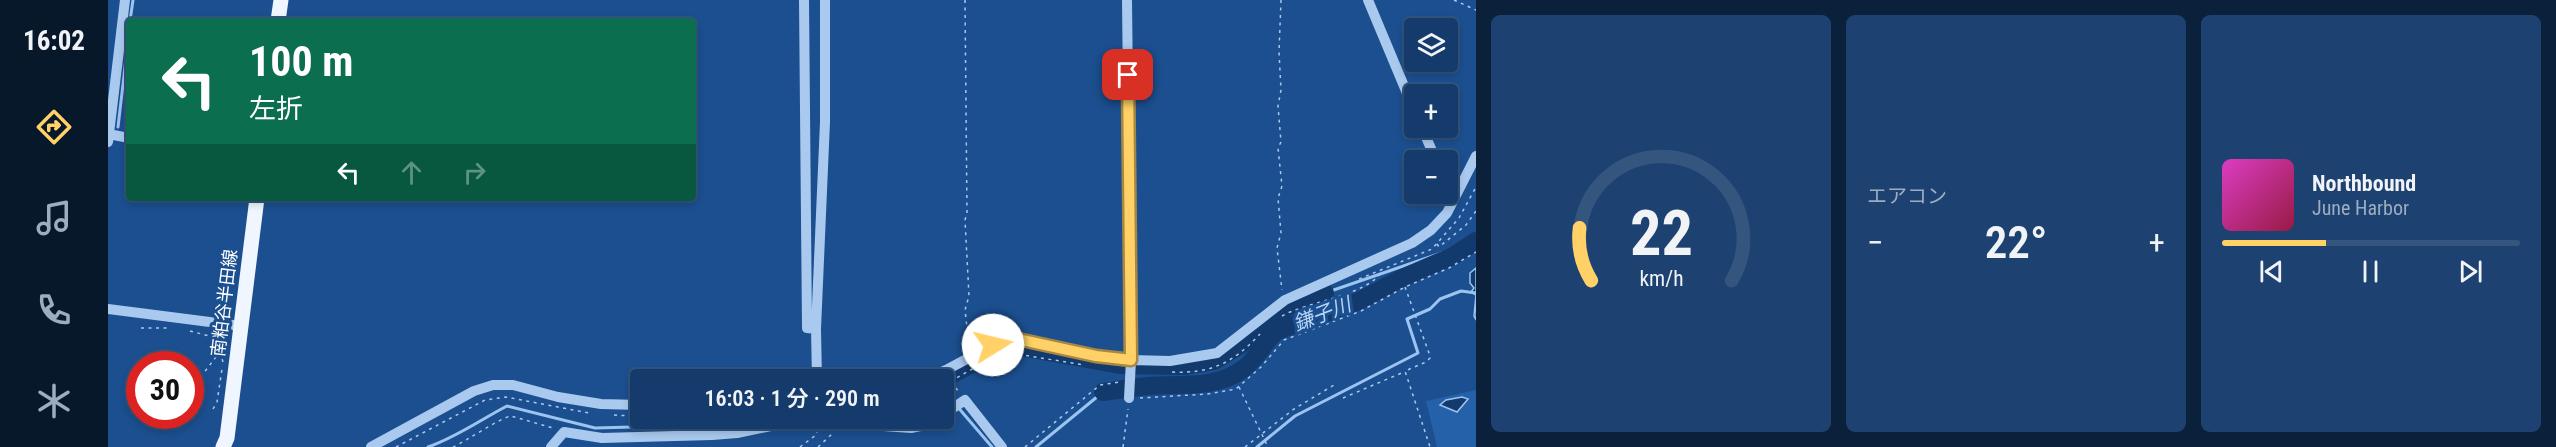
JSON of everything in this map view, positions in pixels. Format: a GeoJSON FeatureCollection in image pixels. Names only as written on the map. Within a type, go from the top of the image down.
{"type":"FeatureCollection","features":[{"type":"Feature","properties":{"kind":"main road"},"geometry":{"type":"LineString","coordinates":[[278,18],[281,0]]}},
{"type":"Feature","properties":{"kind":"main road","name":"南粕谷半田線"},"geometry":{"type":"LineString","coordinates":[[223,447],[226,438],[232,342],[241,326],[257,201]]}},
{"type":"Feature","properties":{"kind":"street"},"geometry":{"type":"LineString","coordinates":[[125,0],[108,137],[126,138]]}},
{"type":"Feature","properties":{"kind":"street"},"geometry":{"type":"LineString","coordinates":[[804,0],[807,328],[816,329]]}},
{"type":"Feature","properties":{"kind":"street"},"geometry":{"type":"LineString","coordinates":[[817,369],[816,329],[825,122],[825,0]]}},
{"type":"Feature","properties":{"kind":"street"},"geometry":{"type":"LineString","coordinates":[[1127,0],[1131,360],[1129,398]]}},
{"type":"Feature","properties":{"kind":"street"},"geometry":{"type":"LineString","coordinates":[[1368,0],[1404,86]]}},
{"type":"Feature","properties":{"kind":"street"},"geometry":{"type":"LineString","coordinates":[[1458,191],[1476,156]]}},
{"type":"Feature","properties":{"kind":"street"},"geometry":{"type":"LineString","coordinates":[[948,369],[993,345],[1022,340],[1096,356],[1131,360],[1170,361],[1217,353],[1285,300],[1412,243],[1431,230],[1447,213],[1452,204]]}},
{"type":"Feature","properties":{"kind":"street"},"geometry":{"type":"LineString","coordinates":[[108,309],[241,326]]}},
{"type":"Feature","properties":{"kind":"street"},"geometry":{"type":"LineString","coordinates":[[371,447],[474,391],[493,385],[513,385],[558,397],[602,404],[630,405]]}},
{"type":"Feature","properties":{"kind":"street"},"geometry":{"type":"LineString","coordinates":[[954,407],[965,400],[1002,447]]}},
{"type":"Feature","properties":{"kind":"street"},"geometry":{"type":"LineString","coordinates":[[551,447],[564,432],[602,438],[712,435],[755,429]]}},
{"type":"Feature","properties":{"kind":"path"},"geometry":{"type":"LineString","coordinates":[[965,0],[967,213],[965,220],[969,296],[965,310],[971,356]]}},
{"type":"Feature","properties":{"kind":"path"},"geometry":{"type":"LineString","coordinates":[[1281,0],[1279,52],[1281,90],[1278,106],[1281,142],[1278,148],[1282,186],[1278,198],[1281,233],[1277,248],[1285,300]]}},
{"type":"Feature","properties":{"kind":"path"},"geometry":{"type":"LineString","coordinates":[[1454,0],[1476,10]]}},
{"type":"Feature","properties":{"kind":"path"},"geometry":{"type":"LineString","coordinates":[[1437,244],[1439,247],[1459,232],[1476,211]]}},
{"type":"Feature","properties":{"kind":"path"},"geometry":{"type":"LineString","coordinates":[[1123,447],[1129,398],[1208,394],[1238,386],[1261,367],[1284,340],[1361,311],[1405,287],[1449,268],[1476,252]]}},
{"type":"Feature","properties":{"kind":"path"},"geometry":{"type":"LineString","coordinates":[[1275,320],[1308,305],[1336,298],[1376,279],[1381,272]]}},
{"type":"Feature","properties":{"kind":"path"},"geometry":{"type":"LineString","coordinates":[[1343,398],[1426,363],[1430,358],[1405,287]]}},
{"type":"Feature","properties":{"kind":"path"},"geometry":{"type":"LineString","coordinates":[[141,328],[171,328]]}},
{"type":"Feature","properties":{"kind":"path"},"geometry":{"type":"LineString","coordinates":[[1166,371],[1204,370],[1220,366],[1243,352],[1265,328]]}},
{"type":"Feature","properties":{"kind":"path"},"geometry":{"type":"LineString","coordinates":[[186,330],[232,342]]}},
{"type":"Feature","properties":{"kind":"path"},"geometry":{"type":"LineString","coordinates":[[204,372],[220,351],[232,342]]}},
{"type":"Feature","properties":{"kind":"path"},"geometry":{"type":"LineString","coordinates":[[213,409],[217,402],[223,362],[220,351]]}},
{"type":"Feature","properties":{"kind":"path"},"geometry":{"type":"LineString","coordinates":[[954,380],[990,359],[1011,353],[1085,365]]}},
{"type":"Feature","properties":{"kind":"path"},"geometry":{"type":"LineString","coordinates":[[1405,371],[1430,447]]}},
{"type":"Feature","properties":{"kind":"path"},"geometry":{"type":"LineString","coordinates":[[1025,447],[1100,385],[1130,381]]}},
{"type":"Feature","properties":{"kind":"path"},"geometry":{"type":"LineString","coordinates":[[1245,447],[1294,409],[1334,385]]}},
{"type":"Feature","properties":{"kind":"path"},"geometry":{"type":"LineString","coordinates":[[954,386],[965,400]]}},
{"type":"Feature","properties":{"kind":"path"},"geometry":{"type":"LineString","coordinates":[[1238,386],[1268,447]]}},
{"type":"Feature","properties":{"kind":"path"},"geometry":{"type":"LineString","coordinates":[[396,447],[486,400],[506,397],[573,412],[596,414]]}},
{"type":"Feature","properties":{"kind":"path"},"geometry":{"type":"LineString","coordinates":[[608,415],[630,416]]}},
{"type":"Feature","properties":{"kind":"path"},"geometry":{"type":"LineString","coordinates":[[453,447],[484,431],[505,416],[564,432]]}},
{"type":"Feature","properties":{"kind":"path"},"geometry":{"type":"LineString","coordinates":[[800,447],[816,435],[817,429]]}},
{"type":"Feature","properties":{"kind":"path"},"geometry":{"type":"LineString","coordinates":[[818,447],[836,429]]}},
{"type":"Feature","properties":{"kind":"shaded area"},"geometry":{"type":"Polygon","coordinates":[[[1476,268],[1476,295],[1471,292],[1474,288],[1470,283],[1470,273],[1476,268]]]}},
{"type":"Feature","properties":{"kind":"shaded area"},"geometry":{"type":"Polygon","coordinates":[[[1476,295],[1476,320],[1474,316],[1476,295]]]}},
{"type":"Feature","properties":{"kind":"shaded area"},"geometry":{"type":"Polygon","coordinates":[[[1476,390],[1476,447],[1437,447],[1426,401],[1476,390]]]}},
{"type":"Feature","properties":{"kind":"shaded area"},"geometry":{"type":"Polygon","coordinates":[[[1462,397],[1468,399],[1457,412],[1440,405],[1446,400],[1462,397]]]}},
{"type":"Feature","properties":{"kind":"waterway"},"geometry":{"type":"LineString","coordinates":[[130,18],[133,0]]}},
{"type":"Feature","properties":{"kind":"waterway"},"geometry":{"type":"LineString","coordinates":[[118,127],[126,59]]}},
{"type":"Feature","properties":{"kind":"waterway"},"geometry":{"type":"LineString","coordinates":[[1325,293],[1476,241]]}},
{"type":"Feature","properties":{"kind":"waterway","name":"鎌子川"},"geometry":{"type":"LineString","coordinates":[[1103,392],[1222,380],[1248,365],[1277,331],[1359,301],[1402,278],[1453,256],[1476,241]]}},
{"type":"Feature","properties":{"kind":"waterway"},"geometry":{"type":"LineString","coordinates":[[1257,447],[1295,416],[1418,353],[1407,319],[1430,309],[1440,299],[1461,291],[1476,293]]}},
{"type":"Feature","properties":{"kind":"waterway","name":"鎌子川"},"geometry":{"type":"LineString","coordinates":[[954,373],[1003,348],[1020,347],[1120,365],[1185,366],[1214,361],[1242,344],[1269,317],[1303,299],[1325,293]]}},
{"type":"Feature","properties":{"kind":"waterway"},"geometry":{"type":"LineString","coordinates":[[1036,447],[1103,392]]}},
{"type":"Feature","properties":{"kind":"waterway"},"geometry":{"type":"LineString","coordinates":[[954,403],[992,447]]}},
{"type":"Feature","properties":{"kind":"waterway"},"geometry":{"type":"LineString","coordinates":[[428,447],[459,433],[507,406],[595,428],[630,427]]}},
{"type":"Feature","properties":{"kind":"route"},"geometry":{"type":"LineString","coordinates":[[993,345],[1022,340],[1096,356],[1131,360],[1128,75]]}}]}
